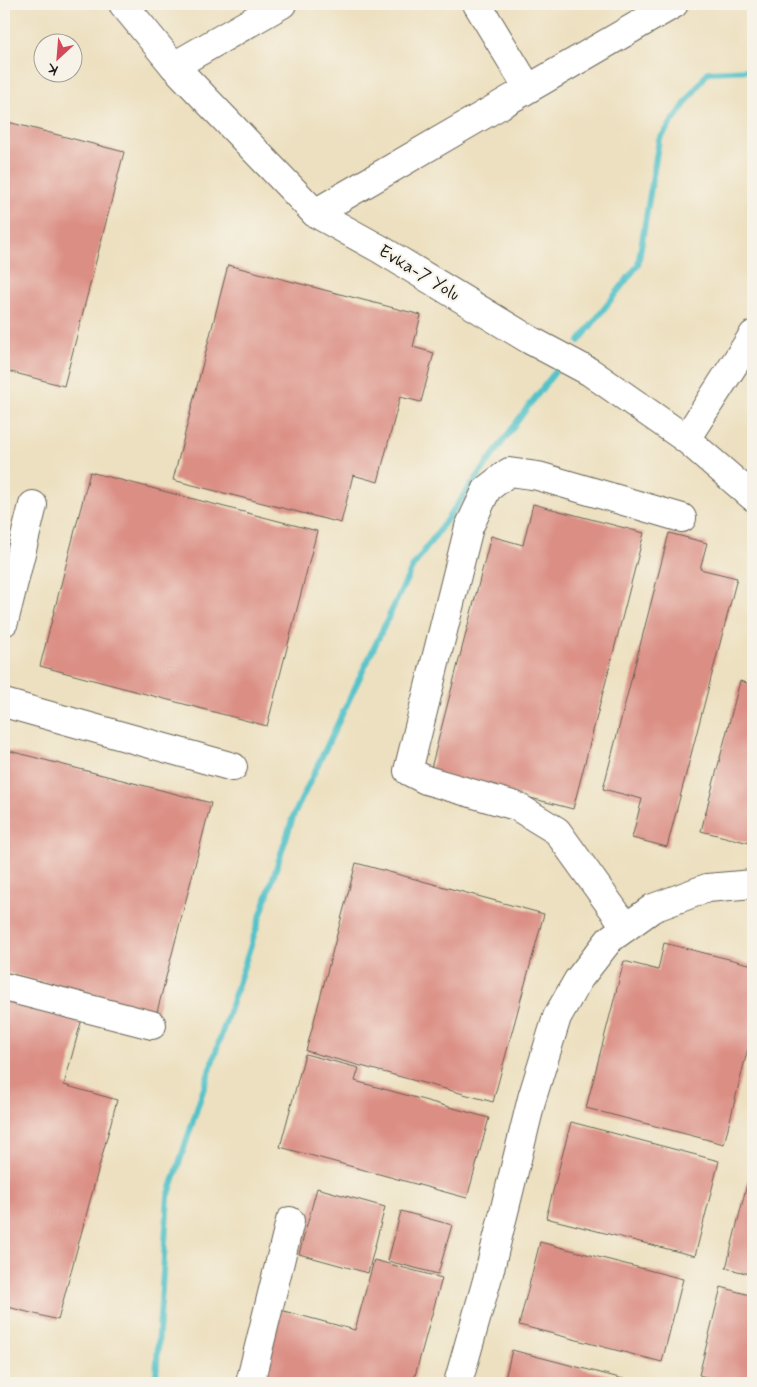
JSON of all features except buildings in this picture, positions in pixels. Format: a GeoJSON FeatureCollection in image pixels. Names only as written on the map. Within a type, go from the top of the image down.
{"type":"FeatureCollection","features":[{"type":"Feature","properties":{"kind":"street","name":"Evka-7 Yolu"},"geometry":{"type":"LineString","coordinates":[[123,4],[174,66],[315,213],[530,340],[590,372],[686,439],[753,497]]}},
{"type":"Feature","properties":{"kind":"street"},"geometry":{"type":"LineString","coordinates":[[174,66],[282,4]]}},
{"type":"Feature","properties":{"kind":"street"},"geometry":{"type":"LineString","coordinates":[[477,4],[528,88]]}},
{"type":"Feature","properties":{"kind":"street"},"geometry":{"type":"LineString","coordinates":[[315,213],[674,4]]}},
{"type":"Feature","properties":{"kind":"street"},"geometry":{"type":"LineString","coordinates":[[686,439],[753,335]]}},
{"type":"Feature","properties":{"kind":"street"},"geometry":{"type":"LineString","coordinates":[[626,927],[556,831],[546,823],[516,806],[426,780],[408,772],[469,527],[487,489],[509,472],[529,474],[682,518]]}},
{"type":"Feature","properties":{"kind":"street"},"geometry":{"type":"LineString","coordinates":[[4,622],[33,505]]}},
{"type":"Feature","properties":{"kind":"street"},"geometry":{"type":"LineString","coordinates":[[4,703],[233,767]]}},
{"type":"Feature","properties":{"kind":"street"},"geometry":{"type":"LineString","coordinates":[[458,1383],[532,1098],[557,1017],[578,980],[610,940],[653,908],[707,888],[753,884]]}},
{"type":"Feature","properties":{"kind":"street"},"geometry":{"type":"LineString","coordinates":[[4,986],[152,1025]]}},
{"type":"Feature","properties":{"kind":"street"},"geometry":{"type":"LineString","coordinates":[[250,1383],[290,1222]]}},
{"type":"Feature","properties":{"kind":"waterway"},"geometry":{"type":"LineString","coordinates":[[579,341],[638,265],[659,140],[708,72],[753,70]]}},
{"type":"Feature","properties":{"kind":"waterway"},"geometry":{"type":"LineString","coordinates":[[157,1383],[168,1197],[293,817],[412,568],[555,372]]}}]}
